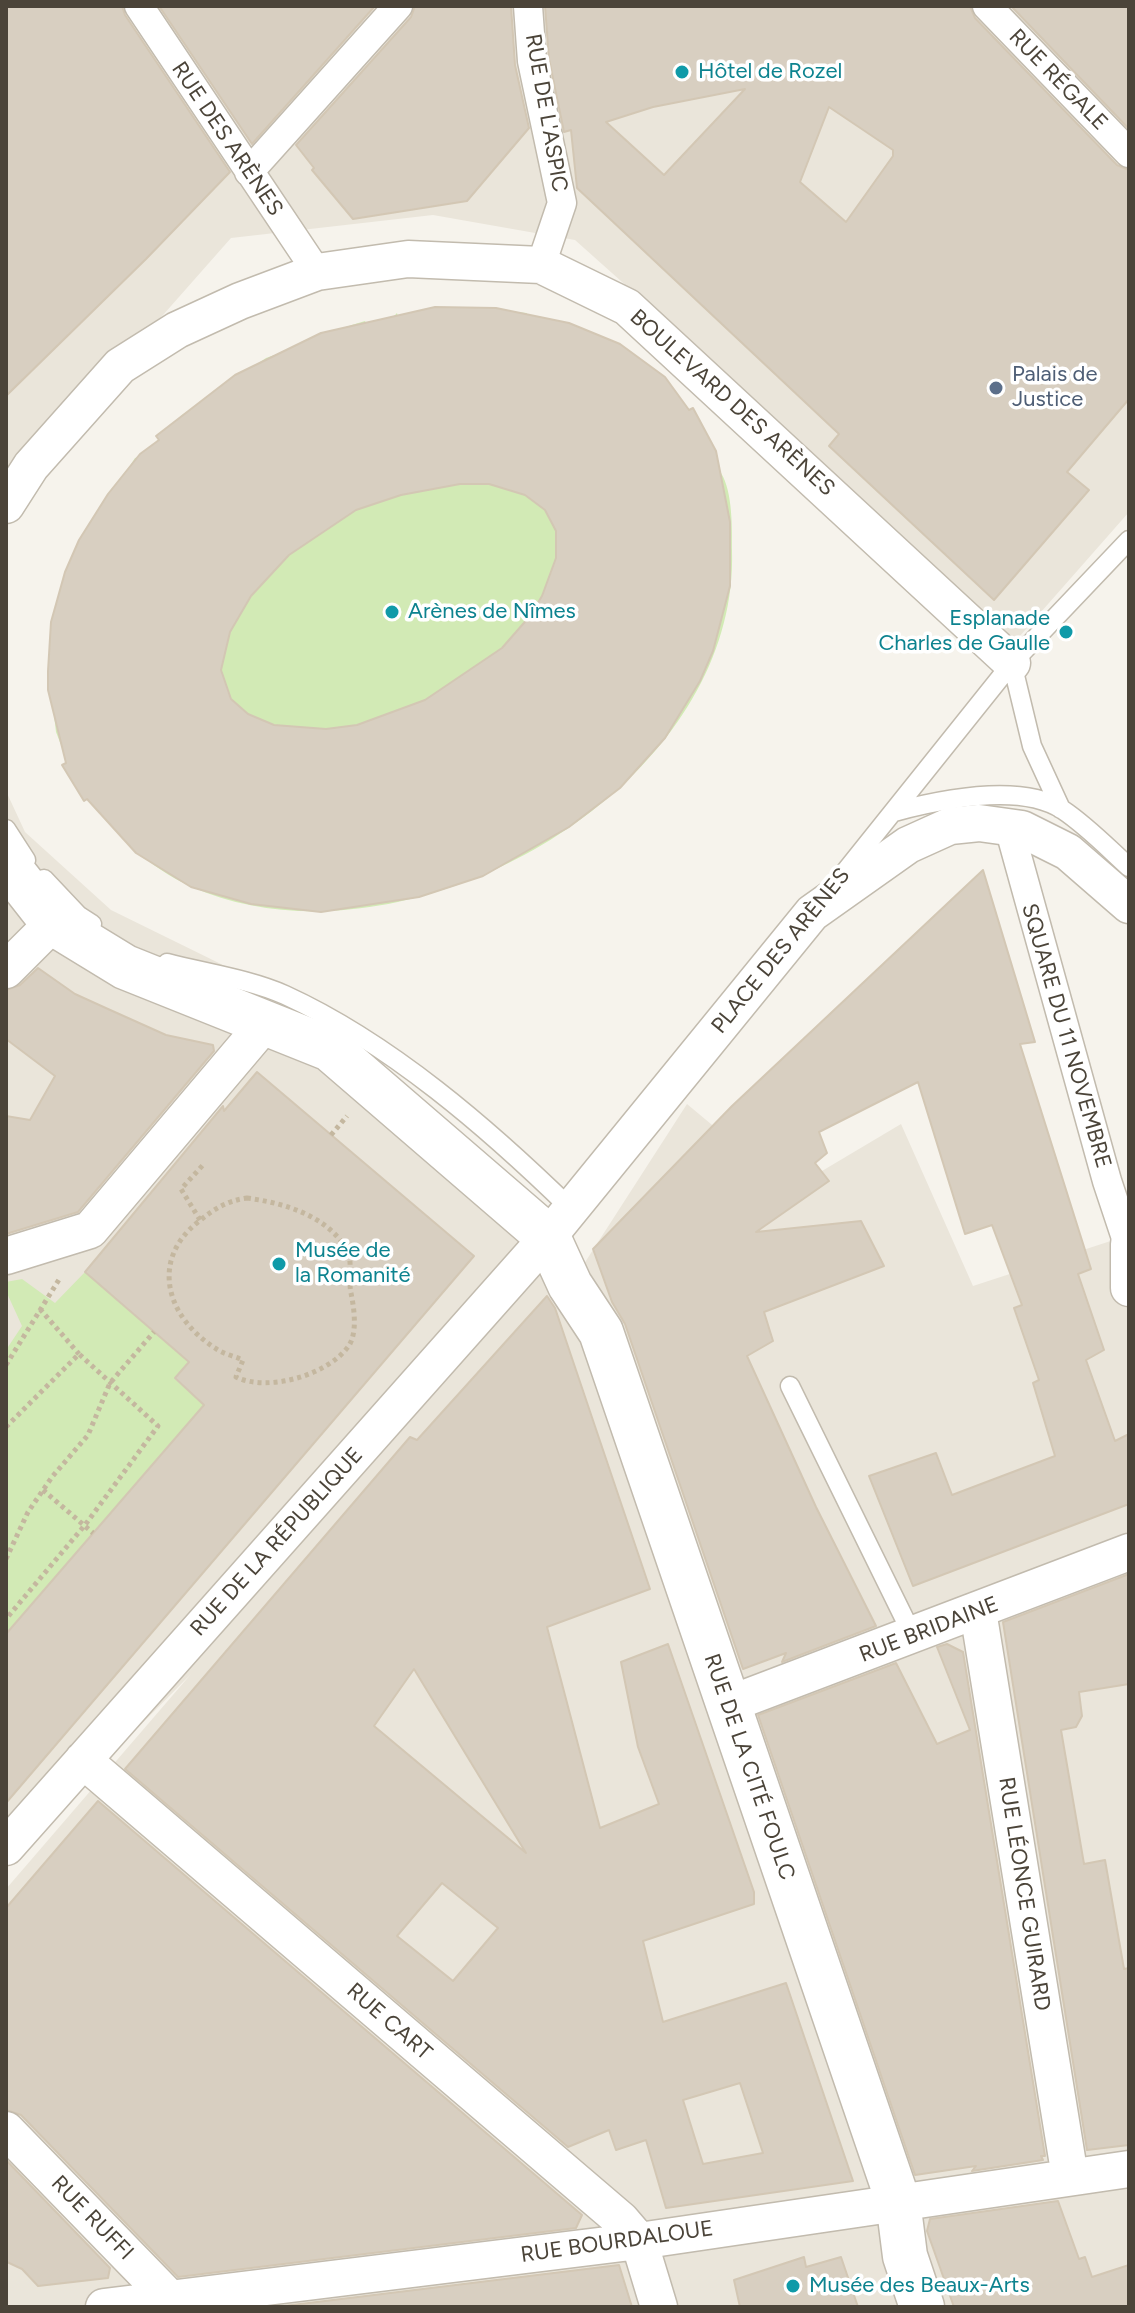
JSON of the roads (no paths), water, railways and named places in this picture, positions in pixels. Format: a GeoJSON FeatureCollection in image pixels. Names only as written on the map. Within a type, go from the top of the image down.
{"type":"FeatureCollection","features":[{"type":"Feature","properties":{"kind":"street","name":"RUE DES ARÈNES"},"geometry":{"type":"LineString","coordinates":[[139,6],[317,272]]}},
{"type":"Feature","properties":{"kind":"street"},"geometry":{"type":"LineString","coordinates":[[249,172],[398,6]]}},
{"type":"Feature","properties":{"kind":"street","name":"RUE DE L'ASPIC"},"geometry":{"type":"LineString","coordinates":[[528,6],[532,61],[562,203],[541,265]]}},
{"type":"Feature","properties":{"kind":"street","name":"RUE RÉGALE"},"geometry":{"type":"LineString","coordinates":[[987,6],[1129,153]]}},
{"type":"Feature","properties":{"kind":"street","name":"BOULEVARD DES ARÈNES"},"geometry":{"type":"LineString","coordinates":[[6,505],[31,466],[120,366],[177,330],[317,272],[408,259],[541,265],[627,307],[1012,663]]}},
{"type":"Feature","properties":{"kind":"street"},"geometry":{"type":"LineString","coordinates":[[812,913],[908,845],[950,826],[979,823],[1022,829],[1068,852],[1129,905]]}},
{"type":"Feature","properties":{"kind":"street","name":"SQUARE DU 11 NOVEMBRE"},"geometry":{"type":"LineString","coordinates":[[1009,827],[1107,1181],[1128,1244]]}},
{"type":"Feature","properties":{"kind":"street"},"geometry":{"type":"LineString","coordinates":[[6,863],[53,923],[125,967],[267,1021],[330,1049],[560,1223]]}},
{"type":"Feature","properties":{"kind":"street","name":"PLACE DES ARÈNES"},"geometry":{"type":"LineString","coordinates":[[560,1223],[812,913]]}},
{"type":"Feature","properties":{"kind":"street"},"geometry":{"type":"LineString","coordinates":[[6,970],[53,923]]}},
{"type":"Feature","properties":{"kind":"street"},"geometry":{"type":"LineString","coordinates":[[6,1256],[90,1230],[267,1021]]}},
{"type":"Feature","properties":{"kind":"street","name":"RUE DE LA CITÉ FOULC"},"geometry":{"type":"LineString","coordinates":[[560,1223],[570,1285],[601,1332],[898,2201],[905,2256],[922,2307]]}},
{"type":"Feature","properties":{"kind":"street","name":"RUE DE LA RÉPUBLIQUE"},"geometry":{"type":"LineString","coordinates":[[6,1847],[560,1223]]}},
{"type":"Feature","properties":{"kind":"street"},"geometry":{"type":"LineString","coordinates":[[1128,1244],[1129,1288]]}},
{"type":"Feature","properties":{"kind":"street","name":"RUE BRIDAINE"},"geometry":{"type":"LineString","coordinates":[[727,1705],[1129,1552]]}},
{"type":"Feature","properties":{"kind":"street","name":"RUE LÉONCE GUIRARD"},"geometry":{"type":"LineString","coordinates":[[978,1611],[1070,2177]]}},
{"type":"Feature","properties":{"kind":"street","name":"RUE CART"},"geometry":{"type":"LineString","coordinates":[[83,1760],[609,2210],[639,2241],[659,2307]]}},
{"type":"Feature","properties":{"kind":"street","name":"RUE RUFFI"},"geometry":{"type":"LineString","coordinates":[[6,2130],[174,2302]]}},
{"type":"Feature","properties":{"kind":"street","name":"RUE BOURDALOUE"},"geometry":{"type":"LineString","coordinates":[[104,2307],[174,2302],[639,2241],[1129,2169]]}},
{"type":"Feature","properties":{"kind":"lane","name":"PLACE DES ARÈNES"},"geometry":{"type":"LineString","coordinates":[[812,913],[1012,663],[1129,540]]}},
{"type":"Feature","properties":{"kind":"lane"},"geometry":{"type":"LineString","coordinates":[[1012,663],[1032,746],[1061,809]]}},
{"type":"Feature","properties":{"kind":"lane"},"geometry":{"type":"LineString","coordinates":[[894,812],[937,800],[975,795],[1034,801],[1061,809],[1129,867]]}},
{"type":"Feature","properties":{"kind":"lane"},"geometry":{"type":"LineString","coordinates":[[6,829],[16,849],[78,915],[113,937]]}},
{"type":"Feature","properties":{"kind":"lane"},"geometry":{"type":"LineString","coordinates":[[137,951],[149,958],[281,994],[352,1030],[481,1127],[560,1223]]}},
{"type":"Feature","properties":{"kind":"lane"},"geometry":{"type":"LineString","coordinates":[[790,1386],[913,1636]]}},
{"type":"Feature","properties":{"kind":"place","name":"Hôtel de Rozel"},"geometry":{"type":"Point","coordinates":[682,72]}},
{"type":"Feature","properties":{"kind":"place","name":"Palais de Justice"},"geometry":{"type":"Point","coordinates":[996,388]}},
{"type":"Feature","properties":{"kind":"place","name":"Arènes de Nîmes"},"geometry":{"type":"Point","coordinates":[392,612]}},
{"type":"Feature","properties":{"kind":"place","name":"Esplanade Charles de Gaulle"},"geometry":{"type":"Point","coordinates":[1066,632]}},
{"type":"Feature","properties":{"kind":"place","name":"Musée de la Romanité"},"geometry":{"type":"Point","coordinates":[279,1264]}},
{"type":"Feature","properties":{"kind":"place","name":"Musée des Beaux-Arts"},"geometry":{"type":"Point","coordinates":[793,2286]}}]}
